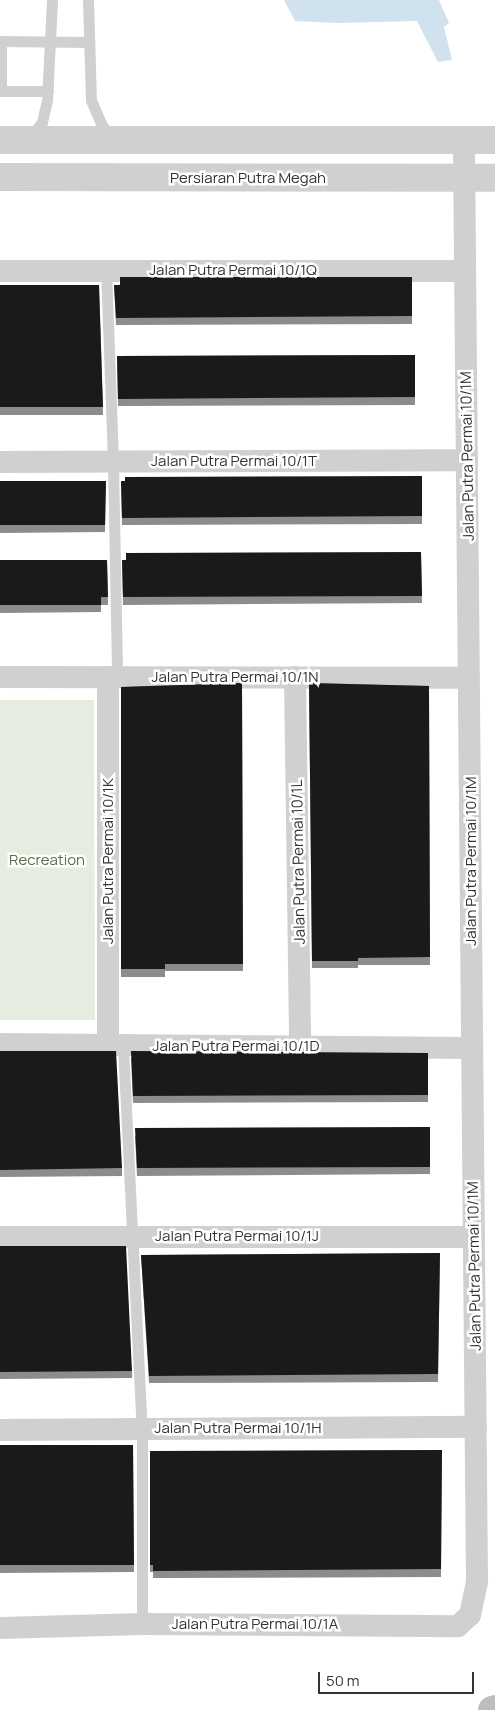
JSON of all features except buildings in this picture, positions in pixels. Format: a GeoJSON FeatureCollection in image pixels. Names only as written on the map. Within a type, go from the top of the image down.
{"type":"FeatureCollection","features":[{"type":"Feature","properties":{"kind":"street"},"geometry":{"type":"LineString","coordinates":[[0,140],[495,140]]}},
{"type":"Feature","properties":{"kind":"street","name":"Jalan Putra Permai 10/1M"},"geometry":{"type":"LineString","coordinates":[[464,140],[477,1581]]}},
{"type":"Feature","properties":{"kind":"street","name":"Persiaran Putra Megah"},"geometry":{"type":"LineString","coordinates":[[0,177],[495,178]]}},
{"type":"Feature","properties":{"kind":"street","name":"Jalan Putra Permai 10/1Q"},"geometry":{"type":"LineString","coordinates":[[0,271],[106,269],[465,271]]}},
{"type":"Feature","properties":{"kind":"street","name":"Jalan Putra Permai 10/1T"},"geometry":{"type":"LineString","coordinates":[[0,462],[467,460]]}},
{"type":"Feature","properties":{"kind":"street","name":"Jalan Putra Permai 10/1N"},"geometry":{"type":"LineString","coordinates":[[0,677],[469,678]]}},
{"type":"Feature","properties":{"kind":"street","name":"Jalan Putra Permai 10/1K"},"geometry":{"type":"LineString","coordinates":[[112,677],[116,1046]]}},
{"type":"Feature","properties":{"kind":"street","name":"Jalan Putra Permai 10/1L"},"geometry":{"type":"LineString","coordinates":[[296,678],[300,1046]]}},
{"type":"Feature","properties":{"kind":"street","name":"Jalan Putra Permai 10/1D"},"geometry":{"type":"LineString","coordinates":[[0,1044],[472,1048]]}},
{"type":"Feature","properties":{"kind":"street","name":"Jalan Putra Permai 10/1J"},"geometry":{"type":"LineString","coordinates":[[0,1237],[132,1235],[474,1237]]}},
{"type":"Feature","properties":{"kind":"street","name":"Jalan Putra Permai 10/1H"},"geometry":{"type":"LineString","coordinates":[[0,1430],[476,1427]]}},
{"type":"Feature","properties":{"kind":"street","name":"Jalan Putra Permai 10/1A"},"geometry":{"type":"LineString","coordinates":[[0,1628],[142,1624],[458,1626],[470,1615],[477,1581]]}},
{"type":"Feature","properties":{"kind":"lane"},"geometry":{"type":"LineString","coordinates":[[29,140],[42,122],[48,96],[52,0]]}},
{"type":"Feature","properties":{"kind":"lane"},"geometry":{"type":"LineString","coordinates":[[88,0],[91,100],[101,124],[114,140]]}},
{"type":"Feature","properties":{"kind":"lane"},"geometry":{"type":"LineString","coordinates":[[48,96],[0,92],[0,41],[89,42]]}},
{"type":"Feature","properties":{"kind":"lane"},"geometry":{"type":"LineString","coordinates":[[106,269],[114,462],[112,677]]}},
{"type":"Feature","properties":{"kind":"lane"},"geometry":{"type":"LineString","coordinates":[[116,1046],[132,1235],[142,1428],[142,1624]]}},
{"type":"Feature","properties":{"kind":"green space","name":"Recreation"},"geometry":{"type":"Polygon","coordinates":[[[0,700],[94,700],[95,1020],[0,1020],[0,700]]]}},
{"type":"Feature","properties":{"kind":"water"},"geometry":{"type":"Polygon","coordinates":[[[284,0],[439,0],[449,23],[444,27],[452,60],[438,62],[417,21],[337,23],[295,21],[284,0]]]}}]}
